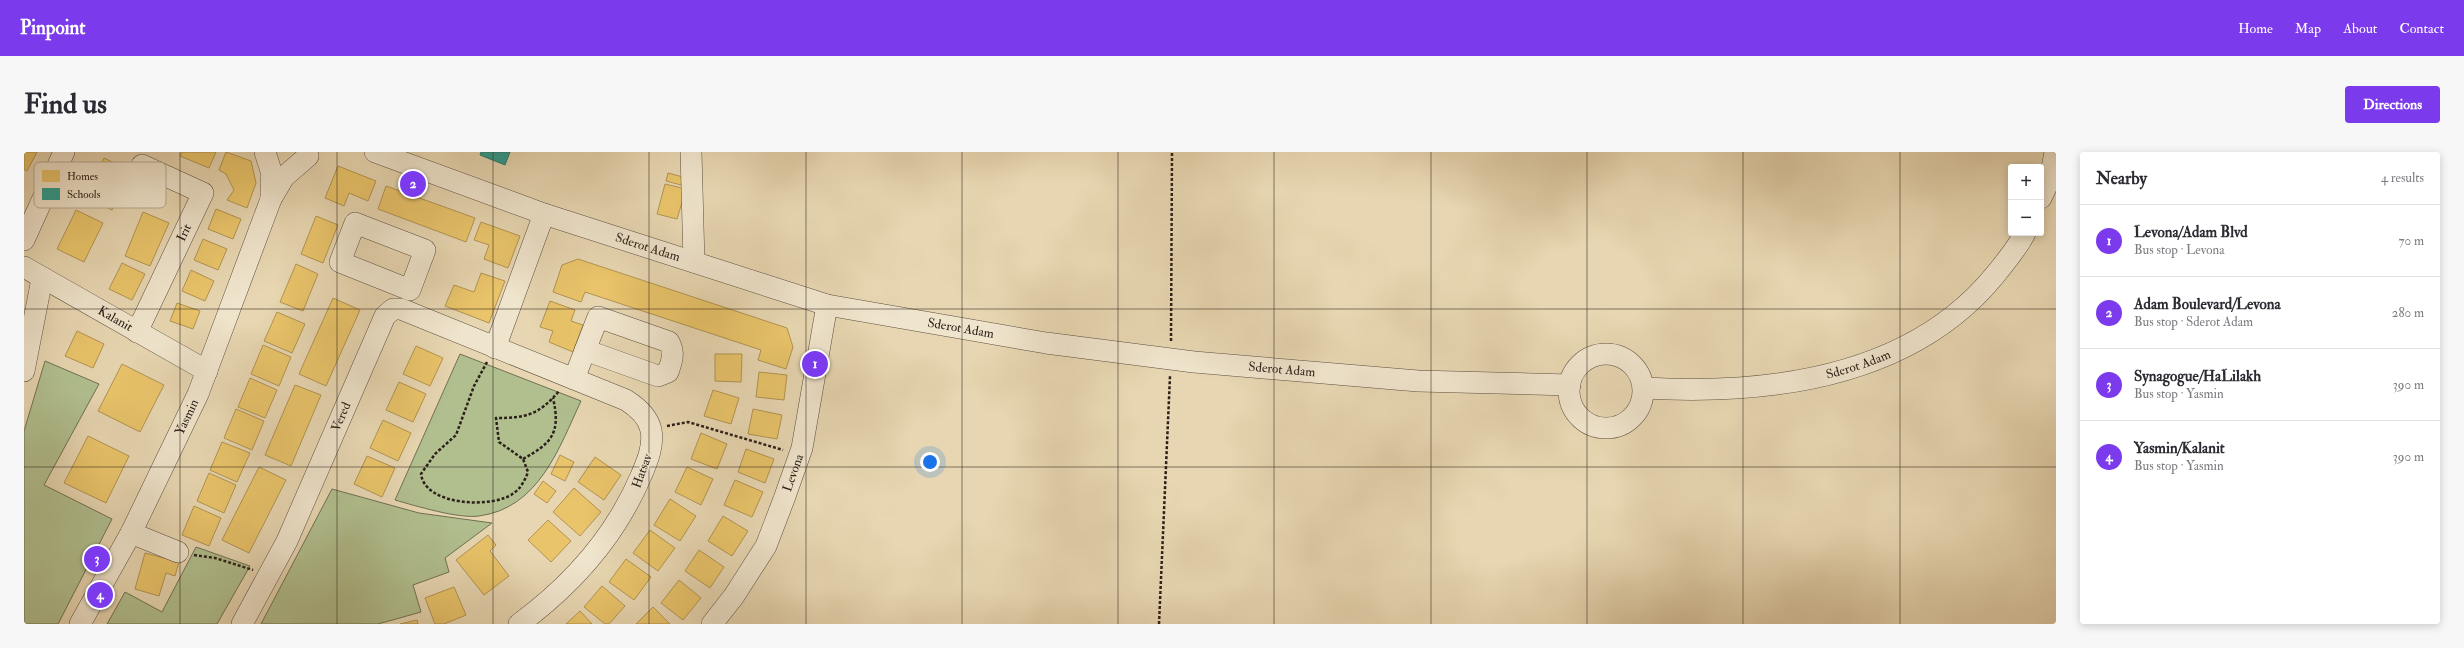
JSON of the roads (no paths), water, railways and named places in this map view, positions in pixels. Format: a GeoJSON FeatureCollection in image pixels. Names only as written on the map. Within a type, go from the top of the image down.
{"type":"FeatureCollection","features":[{"type":"Feature","properties":{"kind":"street"},"geometry":{"type":"LineString","coordinates":[[59,162],[64,152]]}},
{"type":"Feature","properties":{"kind":"street","name":"Yasmin"},"geometry":{"type":"LineString","coordinates":[[265,152],[271,171],[271,199]]}},
{"type":"Feature","properties":{"kind":"street"},"geometry":{"type":"LineString","coordinates":[[272,152],[282,157],[295,159],[311,154]]}},
{"type":"Feature","properties":{"kind":"street","name":"Sderot Adam"},"geometry":{"type":"LineString","coordinates":[[375,152],[544,214],[827,305],[1031,340],[1171,359],[1380,378],[1493,384],[1570,385]]}},
{"type":"Feature","properties":{"kind":"street"},"geometry":{"type":"LineString","coordinates":[[691,152],[694,262]]}},
{"type":"Feature","properties":{"kind":"street"},"geometry":{"type":"LineString","coordinates":[[2044,192],[2050,179],[2055,152]]}},
{"type":"Feature","properties":{"kind":"street","name":"Yasmin"},"geometry":{"type":"LineString","coordinates":[[80,624],[131,533],[169,458],[207,371],[271,199],[284,177],[311,154]]}},
{"type":"Feature","properties":{"kind":"street","name":"Irit"},"geometry":{"type":"LineString","coordinates":[[137,332],[203,193],[166,176]]}},
{"type":"Feature","properties":{"kind":"street"},"geometry":{"type":"LineString","coordinates":[[24,240],[39,208]]}},
{"type":"Feature","properties":{"kind":"street"},"geometry":{"type":"LineString","coordinates":[[495,348],[544,214]]}},
{"type":"Feature","properties":{"kind":"street","name":"Sderot Adam"},"geometry":{"type":"LineString","coordinates":[[1644,388],[1695,390],[1753,388],[1813,379],[1872,361],[1928,334],[1978,296],[2019,245],[2024,236]]}},
{"type":"Feature","properties":{"kind":"street","name":"Kalanit"},"geometry":{"type":"LineString","coordinates":[[24,267],[42,279],[207,371]]}},
{"type":"Feature","properties":{"kind":"street"},"geometry":{"type":"LineString","coordinates":[[24,371],[42,279]]}},
{"type":"Feature","properties":{"kind":"street"},"geometry":{"type":"LineString","coordinates":[[410,290],[401,309],[570,378],[585,350]]}},
{"type":"Feature","properties":{"kind":"street","name":"Levona"},"geometry":{"type":"LineString","coordinates":[[712,624],[734,596],[766,546],[800,454],[827,305]]}},
{"type":"Feature","properties":{"kind":"street","name":"Vered"},"geometry":{"type":"LineString","coordinates":[[242,624],[288,541],[385,316],[393,309],[401,309]]}},
{"type":"Feature","properties":{"kind":"street"},"geometry":{"type":"LineString","coordinates":[[1595,355],[1618,355],[1633,364],[1640,374],[1644,388],[1642,402],[1633,417],[1624,424],[1606,428],[1589,424],[1576,412],[1570,397],[1570,385],[1573,374],[1580,364],[1595,355]]}},
{"type":"Feature","properties":{"kind":"street","name":"Hatsav"},"geometry":{"type":"LineString","coordinates":[[519,624],[574,578],[605,542],[629,504],[647,461],[651,442],[650,428],[644,416],[626,400],[570,378]]}},
{"type":"Feature","properties":{"kind":"street"},"geometry":{"type":"LineString","coordinates":[[131,533],[178,552]]}},
{"type":"Feature","properties":{"kind":"place","name":"Adam Boulevard/Levona"},"geometry":{"type":"Point","coordinates":[413,184]}},
{"type":"Feature","properties":{"kind":"place","name":"Levona/Adam Blvd"},"geometry":{"type":"Point","coordinates":[815,364]}},
{"type":"Feature","properties":{"kind":"place","name":"Synagogue/HaLilakh"},"geometry":{"type":"Point","coordinates":[97,559]}},
{"type":"Feature","properties":{"kind":"place","name":"Yasmin/Kalanit"},"geometry":{"type":"Point","coordinates":[100,595]}}]}
